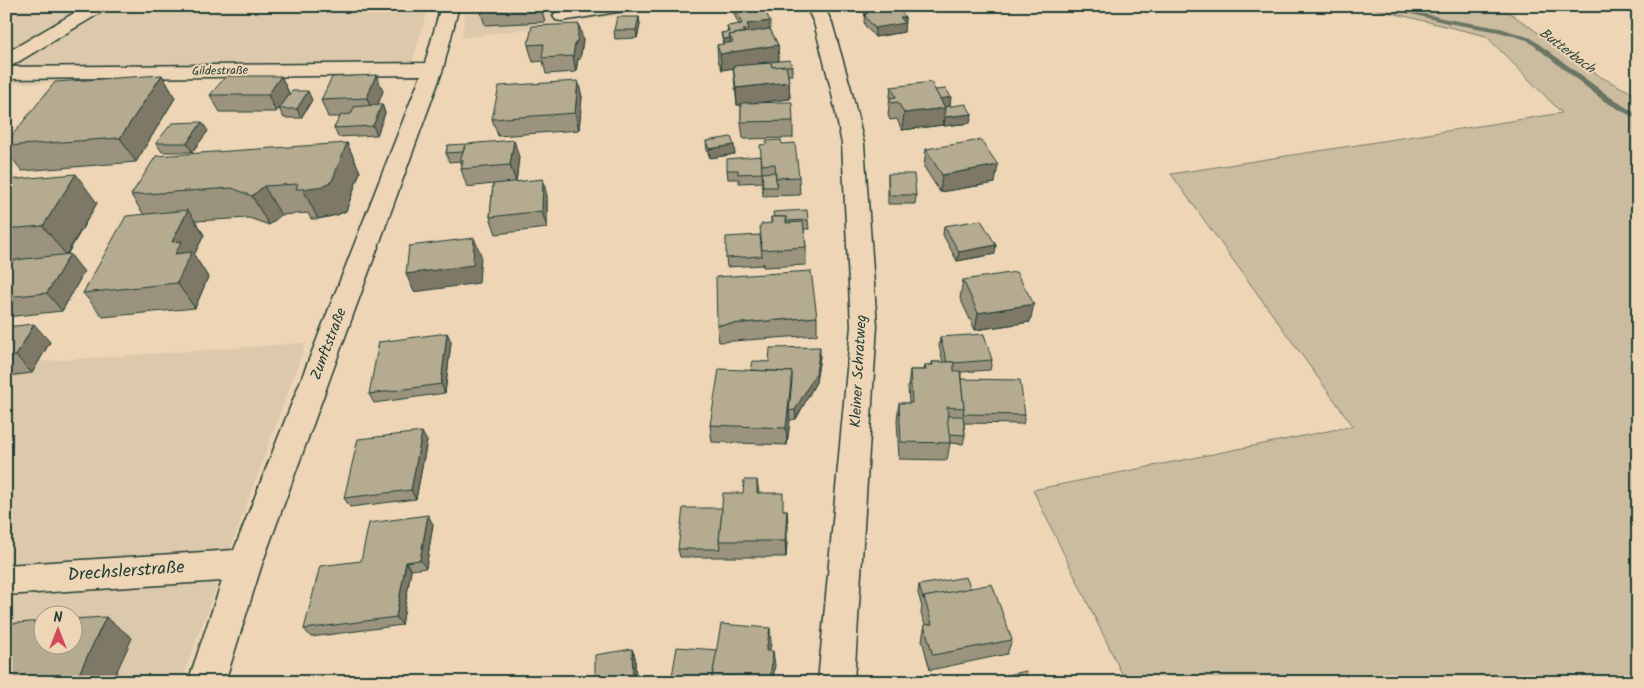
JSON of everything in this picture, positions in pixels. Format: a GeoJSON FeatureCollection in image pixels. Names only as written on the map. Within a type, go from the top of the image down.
{"type":"FeatureCollection","features":[{"type":"Feature","properties":{"kind":"street"},"geometry":{"type":"LineString","coordinates":[[6,61],[100,6]]}},
{"type":"Feature","properties":{"kind":"street","name":"Zunftstraße"},"geometry":{"type":"LineString","coordinates":[[206,682],[245,564],[433,69],[450,6]]}},
{"type":"Feature","properties":{"kind":"street"},"geometry":{"type":"LineString","coordinates":[[562,16],[623,6]]}},
{"type":"Feature","properties":{"kind":"street","name":"Kleiner Schratweg"},"geometry":{"type":"LineString","coordinates":[[814,6],[822,23],[853,144],[864,326],[836,682]]}},
{"type":"Feature","properties":{"kind":"street","name":"Gildestraße"},"geometry":{"type":"LineString","coordinates":[[6,73],[433,69]]}},
{"type":"Feature","properties":{"kind":"street","name":"Drechslerstraße"},"geometry":{"type":"LineString","coordinates":[[6,580],[245,564]]}},
{"type":"Feature","properties":{"kind":"shaded area"},"geometry":{"type":"Polygon","coordinates":[[[6,6],[429,6],[407,78],[390,75],[360,74],[6,84],[6,6]]]}},
{"type":"Feature","properties":{"kind":"shaded area"},"geometry":{"type":"Polygon","coordinates":[[[466,6],[685,6],[462,38],[466,6]]]}},
{"type":"Feature","properties":{"kind":"shaded area"},"geometry":{"type":"Polygon","coordinates":[[[1363,6],[1500,6],[1601,77],[1638,96],[1638,682],[1126,682],[1033,490],[1353,426],[1171,174],[1562,113],[1486,36],[1363,6]]]}},
{"type":"Feature","properties":{"kind":"shaded area"},"geometry":{"type":"Polygon","coordinates":[[[306,343],[181,682],[6,682],[6,364],[306,343]]]}},
{"type":"Feature","properties":{"kind":"building"},"geometry":{"type":"Polygon","coordinates":[[[734,6],[763,6],[770,21],[747,24],[749,29],[743,30],[745,32],[729,35],[730,38],[724,39],[721,33],[729,32],[727,26],[742,24],[734,6]]]}},
{"type":"Feature","properties":{"kind":"building"},"geometry":{"type":"Polygon","coordinates":[[[889,6],[891,9],[898,8],[905,17],[900,17],[905,23],[875,28],[866,18],[865,14],[868,13],[865,8],[889,6]]]}},
{"type":"Feature","properties":{"kind":"building"},"geometry":{"type":"Polygon","coordinates":[[[617,17],[639,17],[636,30],[614,30],[617,17]]]}},
{"type":"Feature","properties":{"kind":"building"},"geometry":{"type":"Polygon","coordinates":[[[579,24],[573,56],[542,58],[544,44],[528,45],[532,26],[579,24]]]}},
{"type":"Feature","properties":{"kind":"building"},"geometry":{"type":"Polygon","coordinates":[[[770,29],[778,45],[720,54],[717,45],[733,42],[729,35],[770,29]]]}},
{"type":"Feature","properties":{"kind":"building"},"geometry":{"type":"Polygon","coordinates":[[[790,60],[792,66],[772,67],[771,63],[758,64],[758,63],[790,60]]]}},
{"type":"Feature","properties":{"kind":"building"},"geometry":{"type":"Polygon","coordinates":[[[771,63],[772,67],[786,66],[789,82],[736,88],[733,66],[771,63]]]}},
{"type":"Feature","properties":{"kind":"building"},"geometry":{"type":"Polygon","coordinates":[[[162,75],[120,138],[6,146],[6,143],[55,82],[162,75]]]}},
{"type":"Feature","properties":{"kind":"building"},"geometry":{"type":"Polygon","coordinates":[[[376,75],[367,98],[321,100],[332,77],[376,75]]]}},
{"type":"Feature","properties":{"kind":"building"},"geometry":{"type":"Polygon","coordinates":[[[226,76],[281,76],[268,95],[210,95],[226,76]]]}},
{"type":"Feature","properties":{"kind":"building"},"geometry":{"type":"Polygon","coordinates":[[[578,81],[575,113],[492,119],[499,86],[578,81]]]}},
{"type":"Feature","properties":{"kind":"building"},"geometry":{"type":"Polygon","coordinates":[[[931,82],[945,108],[904,113],[898,102],[892,103],[889,98],[896,97],[891,87],[931,82]]]}},
{"type":"Feature","properties":{"kind":"building"},"geometry":{"type":"Polygon","coordinates":[[[946,89],[951,97],[940,99],[935,90],[946,89]]]}},
{"type":"Feature","properties":{"kind":"building"},"geometry":{"type":"Polygon","coordinates":[[[292,91],[308,91],[297,109],[279,109],[292,91]]]}},
{"type":"Feature","properties":{"kind":"building"},"geometry":{"type":"Polygon","coordinates":[[[792,102],[793,121],[741,122],[741,103],[792,102]]]}},
{"type":"Feature","properties":{"kind":"building"},"geometry":{"type":"Polygon","coordinates":[[[382,104],[373,126],[334,128],[341,115],[351,114],[354,107],[382,104]]]}},
{"type":"Feature","properties":{"kind":"building"},"geometry":{"type":"Polygon","coordinates":[[[966,104],[972,114],[944,116],[944,107],[966,104]]]}},
{"type":"Feature","properties":{"kind":"building"},"geometry":{"type":"Polygon","coordinates":[[[202,122],[187,143],[156,143],[172,123],[202,122]]]}},
{"type":"Feature","properties":{"kind":"building"},"geometry":{"type":"Polygon","coordinates":[[[731,137],[734,145],[709,149],[706,141],[731,137]]]}},
{"type":"Feature","properties":{"kind":"building"},"geometry":{"type":"Polygon","coordinates":[[[514,140],[510,165],[461,169],[463,160],[460,160],[466,144],[514,140]]]}},
{"type":"Feature","properties":{"kind":"building"},"geometry":{"type":"Polygon","coordinates":[[[781,140],[782,144],[795,143],[799,177],[776,178],[775,164],[762,165],[760,145],[767,144],[766,141],[781,140]]]}},
{"type":"Feature","properties":{"kind":"building"},"geometry":{"type":"Polygon","coordinates":[[[981,140],[998,165],[942,175],[926,149],[981,140]]]}},
{"type":"Feature","properties":{"kind":"building"},"geometry":{"type":"Polygon","coordinates":[[[347,143],[332,181],[323,186],[296,189],[298,184],[264,186],[252,196],[232,188],[131,195],[156,156],[347,143]]]}},
{"type":"Feature","properties":{"kind":"building"},"geometry":{"type":"Polygon","coordinates":[[[465,144],[463,152],[446,153],[448,145],[465,144]]]}},
{"type":"Feature","properties":{"kind":"building"},"geometry":{"type":"Polygon","coordinates":[[[761,156],[762,173],[738,174],[738,170],[727,170],[727,159],[761,156]]]}},
{"type":"Feature","properties":{"kind":"building"},"geometry":{"type":"Polygon","coordinates":[[[775,172],[777,187],[763,187],[762,173],[775,172]]]}},
{"type":"Feature","properties":{"kind":"building"},"geometry":{"type":"Polygon","coordinates":[[[76,174],[43,226],[6,229],[6,180],[76,174]]]}},
{"type":"Feature","properties":{"kind":"building"},"geometry":{"type":"Polygon","coordinates":[[[888,174],[914,174],[916,195],[889,195],[888,174]]]}},
{"type":"Feature","properties":{"kind":"building"},"geometry":{"type":"Polygon","coordinates":[[[543,179],[542,211],[490,217],[493,184],[543,179]]]}},
{"type":"Feature","properties":{"kind":"building"},"geometry":{"type":"Polygon","coordinates":[[[188,210],[172,242],[182,241],[175,254],[192,252],[177,283],[83,293],[126,216],[188,210]]]}},
{"type":"Feature","properties":{"kind":"building"},"geometry":{"type":"Polygon","coordinates":[[[807,210],[808,220],[786,221],[786,217],[774,217],[773,212],[807,210]]]}},
{"type":"Feature","properties":{"kind":"building"},"geometry":{"type":"Polygon","coordinates":[[[771,217],[786,217],[786,223],[803,222],[806,247],[762,250],[760,226],[761,224],[772,223],[771,217]]]}},
{"type":"Feature","properties":{"kind":"building"},"geometry":{"type":"Polygon","coordinates":[[[981,220],[996,245],[959,252],[944,226],[981,220]]]}},
{"type":"Feature","properties":{"kind":"building"},"geometry":{"type":"Polygon","coordinates":[[[760,235],[762,256],[726,258],[726,237],[760,235]]]}},
{"type":"Feature","properties":{"kind":"building"},"geometry":{"type":"Polygon","coordinates":[[[474,238],[473,265],[406,274],[409,246],[474,238]]]}},
{"type":"Feature","properties":{"kind":"building"},"geometry":{"type":"Polygon","coordinates":[[[70,254],[47,293],[6,297],[6,261],[70,254]]]}},
{"type":"Feature","properties":{"kind":"building"},"geometry":{"type":"Polygon","coordinates":[[[811,271],[817,317],[717,325],[716,277],[811,271]]]}},
{"type":"Feature","properties":{"kind":"building"},"geometry":{"type":"Polygon","coordinates":[[[1016,272],[1034,304],[978,313],[963,280],[1016,272]]]}},
{"type":"Feature","properties":{"kind":"building"},"geometry":{"type":"Polygon","coordinates":[[[34,324],[16,356],[6,357],[6,327],[34,324]]]}},
{"type":"Feature","properties":{"kind":"building"},"geometry":{"type":"Polygon","coordinates":[[[447,333],[441,384],[369,394],[379,342],[447,333]]]}},
{"type":"Feature","properties":{"kind":"building"},"geometry":{"type":"Polygon","coordinates":[[[984,334],[992,360],[947,362],[940,337],[984,334]]]}},
{"type":"Feature","properties":{"kind":"building"},"geometry":{"type":"Polygon","coordinates":[[[820,347],[816,373],[795,410],[789,411],[792,372],[751,370],[753,361],[769,362],[770,348],[820,347]]]}},
{"type":"Feature","properties":{"kind":"building"},"geometry":{"type":"Polygon","coordinates":[[[932,362],[954,362],[954,371],[960,371],[964,408],[947,407],[950,443],[901,442],[899,403],[912,403],[910,370],[926,370],[925,365],[933,365],[932,362]]]}},
{"type":"Feature","properties":{"kind":"building"},"geometry":{"type":"Polygon","coordinates":[[[719,369],[792,372],[786,428],[710,425],[719,369]]]}},
{"type":"Feature","properties":{"kind":"building"},"geometry":{"type":"Polygon","coordinates":[[[961,379],[1020,380],[1025,415],[963,414],[961,379]]]}},
{"type":"Feature","properties":{"kind":"building"},"geometry":{"type":"Polygon","coordinates":[[[947,416],[963,416],[965,435],[949,434],[947,416]]]}},
{"type":"Feature","properties":{"kind":"building"},"geometry":{"type":"Polygon","coordinates":[[[422,432],[411,490],[344,498],[358,439],[422,432]]]}},
{"type":"Feature","properties":{"kind":"building"},"geometry":{"type":"Polygon","coordinates":[[[744,480],[757,480],[757,493],[783,493],[783,510],[787,510],[785,541],[719,541],[723,493],[743,493],[744,480]]]}},
{"type":"Feature","properties":{"kind":"building"},"geometry":{"type":"Polygon","coordinates":[[[683,508],[722,508],[720,549],[678,549],[683,508]]]}},
{"type":"Feature","properties":{"kind":"building"},"geometry":{"type":"Polygon","coordinates":[[[428,515],[420,560],[406,562],[396,617],[304,629],[320,566],[361,561],[369,523],[428,515]]]}},
{"type":"Feature","properties":{"kind":"building"},"geometry":{"type":"Polygon","coordinates":[[[966,577],[971,589],[924,597],[923,599],[919,585],[966,577]]]}},
{"type":"Feature","properties":{"kind":"building"},"geometry":{"type":"Polygon","coordinates":[[[992,584],[1012,640],[933,655],[924,625],[932,624],[924,597],[992,584]]]}},
{"type":"Feature","properties":{"kind":"building"},"geometry":{"type":"Polygon","coordinates":[[[106,617],[75,682],[6,682],[6,624],[32,622],[32,656],[82,656],[82,618],[106,617]]]}},
{"type":"Feature","properties":{"kind":"building"},"geometry":{"type":"Polygon","coordinates":[[[721,624],[770,628],[766,651],[773,651],[770,682],[711,682],[721,624]]]}},
{"type":"Feature","properties":{"kind":"building"},"geometry":{"type":"Polygon","coordinates":[[[677,647],[717,650],[711,682],[671,682],[677,647]]]}},
{"type":"Feature","properties":{"kind":"building"},"geometry":{"type":"Polygon","coordinates":[[[632,649],[633,674],[595,681],[595,655],[632,649]]]}},
{"type":"Feature","properties":{"kind":"building"},"geometry":{"type":"Polygon","coordinates":[[[1026,671],[1027,682],[976,682],[1026,671]]]}},
{"type":"Feature","properties":{"kind":"waterway","name":"Butterbach"},"geometry":{"type":"LineString","coordinates":[[1383,6],[1447,21],[1500,30],[1529,39],[1607,99],[1638,118]]}}]}
